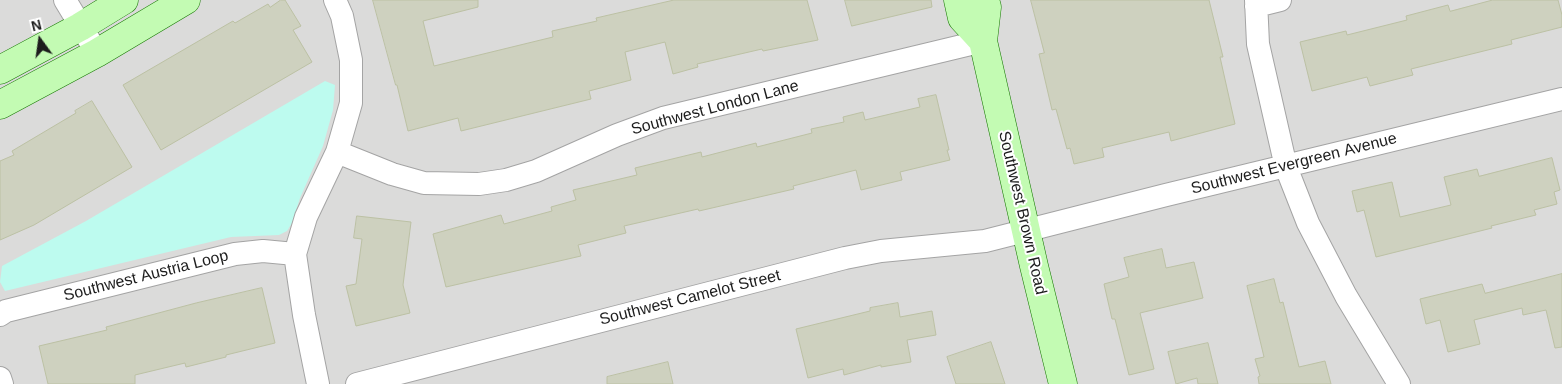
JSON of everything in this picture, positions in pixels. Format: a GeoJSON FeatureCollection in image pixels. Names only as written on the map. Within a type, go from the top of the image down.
{"type":"FeatureCollection","features":[{"type":"Feature","properties":{"kind":"street"},"geometry":{"type":"LineString","coordinates":[[65,0],[97,53]]}},
{"type":"Feature","properties":{"kind":"street"},"geometry":{"type":"LineString","coordinates":[[0,70],[80,27],[124,0]]}},
{"type":"Feature","properties":{"kind":"street"},"geometry":{"type":"LineString","coordinates":[[0,105],[97,53],[186,0]]}},
{"type":"Feature","properties":{"kind":"street"},"geometry":{"type":"LineString","coordinates":[[318,384],[304,315],[295,254],[306,217],[337,152],[351,103],[351,60],[342,16],[335,0]]}},
{"type":"Feature","properties":{"kind":"street","name":"Southwest Brown Road"},"geometry":{"type":"LineString","coordinates":[[958,0],[962,18],[982,41]]}},
{"type":"Feature","properties":{"kind":"street","name":"Southwest Brown Road"},"geometry":{"type":"LineString","coordinates":[[986,0],[987,7],[982,41],[1063,384]]}},
{"type":"Feature","properties":{"kind":"street"},"geometry":{"type":"LineString","coordinates":[[1280,0],[1256,3],[1258,44],[1286,167],[1308,224],[1346,296],[1399,384]]}},
{"type":"Feature","properties":{"kind":"street","name":"Southwest London Lane"},"geometry":{"type":"LineString","coordinates":[[337,152],[392,174],[424,183],[479,184],[506,180],[536,171],[617,135],[663,118],[982,41]]}},
{"type":"Feature","properties":{"kind":"street","name":"Southwest Evergreen Avenue"},"geometry":{"type":"LineString","coordinates":[[1026,230],[1562,99]]}},
{"type":"Feature","properties":{"kind":"street","name":"Southwest Camelot Street"},"geometry":{"type":"LineString","coordinates":[[357,384],[845,258],[881,250],[985,241],[1026,230]]}},
{"type":"Feature","properties":{"kind":"street","name":"Southwest Austria Loop"},"geometry":{"type":"LineString","coordinates":[[0,315],[6,311],[235,254],[263,251],[295,254]]}},
{"type":"Feature","properties":{"kind":"street"},"geometry":{"type":"LineString","coordinates":[[0,378],[2,384]]}},
{"type":"Feature","properties":{"kind":"shaded area"},"geometry":{"type":"Polygon","coordinates":[[[0,0],[1562,0],[1562,384],[0,384],[0,0]]]}},
{"type":"Feature","properties":{"kind":"shaded area"},"geometry":{"type":"Polygon","coordinates":[[[325,81],[335,85],[333,110],[323,146],[287,231],[279,235],[231,237],[5,291],[0,282],[2,266],[86,221],[325,81]]]}},
{"type":"Feature","properties":{"kind":"building"},"geometry":{"type":"Polygon","coordinates":[[[281,0],[285,0],[301,26],[293,30],[312,62],[161,150],[123,85],[233,21],[235,23],[268,4],[270,7],[281,0]]]}},
{"type":"Feature","properties":{"kind":"building"},"geometry":{"type":"Polygon","coordinates":[[[373,0],[478,0],[478,7],[423,21],[434,66],[553,37],[552,31],[597,21],[596,18],[674,0],[807,0],[818,40],[763,51],[762,49],[697,64],[698,67],[673,74],[665,42],[625,52],[631,80],[589,91],[591,99],[461,131],[458,118],[408,131],[373,0]]]}},
{"type":"Feature","properties":{"kind":"building"},"geometry":{"type":"Polygon","coordinates":[[[845,0],[931,0],[932,7],[852,26],[845,0]]]}},
{"type":"Feature","properties":{"kind":"building"},"geometry":{"type":"Polygon","coordinates":[[[1031,0],[1209,0],[1223,57],[1220,57],[1235,124],[1171,141],[1169,132],[1102,148],[1104,157],[1074,164],[1070,148],[1067,149],[1056,109],[1052,110],[1039,54],[1044,53],[1031,0]]]}},
{"type":"Feature","properties":{"kind":"building"},"geometry":{"type":"Polygon","coordinates":[[[1493,0],[1558,0],[1562,15],[1562,27],[1511,40],[1512,44],[1411,69],[1413,75],[1370,86],[1367,77],[1312,91],[1300,42],[1346,31],[1347,35],[1407,20],[1406,16],[1448,5],[1450,11],[1493,0]]]}},
{"type":"Feature","properties":{"kind":"building"},"geometry":{"type":"Polygon","coordinates":[[[936,95],[950,160],[900,172],[902,180],[861,190],[856,170],[793,186],[794,189],[624,226],[626,233],[578,245],[581,256],[446,287],[433,234],[501,215],[504,224],[552,211],[551,207],[576,200],[573,190],[637,175],[635,168],[701,152],[702,157],[756,143],[757,147],[812,133],[811,129],[844,122],[843,117],[863,112],[865,120],[920,107],[918,99],[936,95]]]}},
{"type":"Feature","properties":{"kind":"building"},"geometry":{"type":"Polygon","coordinates":[[[92,101],[132,167],[34,225],[0,240],[0,161],[14,155],[12,151],[76,113],[75,111],[92,101]]]}},
{"type":"Feature","properties":{"kind":"building"},"geometry":{"type":"Polygon","coordinates":[[[1552,158],[1560,190],[1554,192],[1557,204],[1534,210],[1536,215],[1491,226],[1492,228],[1376,257],[1364,210],[1357,212],[1352,191],[1392,182],[1400,217],[1451,205],[1444,177],[1477,169],[1479,176],[1552,158]]]}},
{"type":"Feature","properties":{"kind":"building"},"geometry":{"type":"Polygon","coordinates":[[[357,216],[411,222],[403,285],[410,313],[356,326],[346,286],[356,284],[362,239],[354,238],[357,216]]]}},
{"type":"Feature","properties":{"kind":"building"},"geometry":{"type":"Polygon","coordinates":[[[1162,249],[1166,268],[1194,262],[1203,298],[1140,313],[1154,369],[1129,375],[1115,319],[1112,319],[1104,284],[1129,277],[1124,258],[1162,249]]]}},
{"type":"Feature","properties":{"kind":"building"},"geometry":{"type":"Polygon","coordinates":[[[1562,274],[1562,347],[1555,348],[1546,310],[1523,315],[1522,308],[1474,320],[1480,344],[1448,352],[1440,320],[1426,324],[1420,299],[1482,284],[1485,293],[1562,274]]]}},
{"type":"Feature","properties":{"kind":"building"},"geometry":{"type":"Polygon","coordinates":[[[1274,279],[1280,303],[1283,302],[1299,367],[1325,361],[1331,384],[1259,384],[1258,377],[1260,376],[1255,359],[1264,357],[1247,286],[1274,279]]]}},
{"type":"Feature","properties":{"kind":"building"},"geometry":{"type":"Polygon","coordinates":[[[262,288],[275,343],[186,367],[185,363],[135,375],[135,384],[48,384],[39,346],[107,330],[106,327],[196,303],[262,288]]]}},
{"type":"Feature","properties":{"kind":"building"},"geometry":{"type":"Polygon","coordinates":[[[898,303],[900,317],[932,311],[936,335],[907,340],[911,362],[881,367],[881,365],[844,375],[843,369],[808,378],[796,329],[870,311],[870,308],[898,303]]]}},
{"type":"Feature","properties":{"kind":"building"},"geometry":{"type":"Polygon","coordinates":[[[991,342],[1005,384],[956,384],[947,357],[991,342]]]}},
{"type":"Feature","properties":{"kind":"building"},"geometry":{"type":"Polygon","coordinates":[[[1208,343],[1218,384],[1198,384],[1197,378],[1176,384],[1168,352],[1208,343]]]}},
{"type":"Feature","properties":{"kind":"building"},"geometry":{"type":"Polygon","coordinates":[[[668,362],[673,384],[607,384],[607,377],[668,362]]]}}]}
